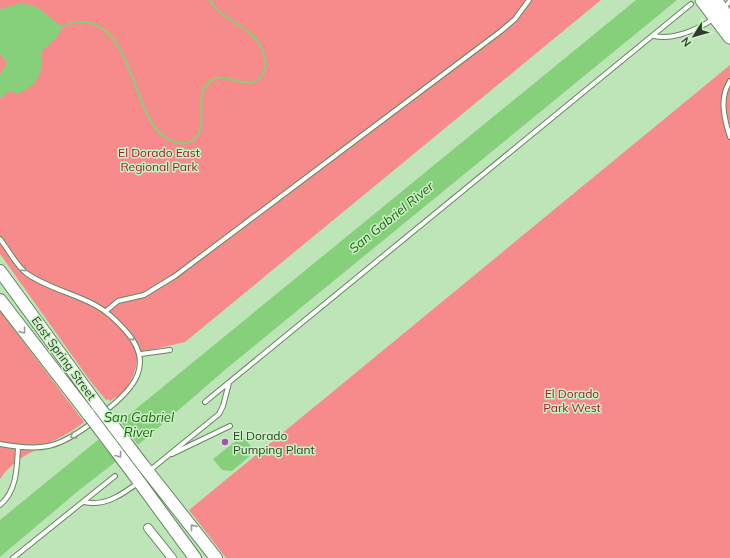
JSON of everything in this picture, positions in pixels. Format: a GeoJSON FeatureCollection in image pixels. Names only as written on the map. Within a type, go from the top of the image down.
{"type":"FeatureCollection","features":[{"type":"Feature","properties":{"kind":"main road"},"geometry":{"type":"LineString","coordinates":[[697,2],[720,9],[730,37]]}},
{"type":"Feature","properties":{"kind":"main road","name":"East Spring Street"},"geometry":{"type":"LineString","coordinates":[[0,271],[99,407],[216,558]]}},
{"type":"Feature","properties":{"kind":"main road","name":"East Spring Street"},"geometry":{"type":"LineString","coordinates":[[0,300],[136,477],[195,558]]}},
{"type":"Feature","properties":{"kind":"street"},"geometry":{"type":"LineString","coordinates":[[148,528],[172,558]]}},
{"type":"Feature","properties":{"kind":"lane"},"geometry":{"type":"LineString","coordinates":[[106,311],[118,301],[144,294],[175,276],[501,32],[515,19],[530,0]]}},
{"type":"Feature","properties":{"kind":"lane"},"geometry":{"type":"LineString","coordinates":[[205,402],[697,2]]}},
{"type":"Feature","properties":{"kind":"lane"},"geometry":{"type":"LineString","coordinates":[[654,36],[672,37],[686,32],[720,9]]}},
{"type":"Feature","properties":{"kind":"lane"},"geometry":{"type":"LineString","coordinates":[[730,81],[724,95],[723,107],[730,137]]}},
{"type":"Feature","properties":{"kind":"lane"},"geometry":{"type":"LineString","coordinates":[[0,239],[24,272],[42,282],[106,311],[131,336],[138,346],[141,354],[138,372],[126,393],[82,430],[67,440],[52,446],[37,448],[0,444]]}},
{"type":"Feature","properties":{"kind":"lane"},"geometry":{"type":"LineString","coordinates":[[141,354],[170,350]]}},
{"type":"Feature","properties":{"kind":"lane"},"geometry":{"type":"LineString","coordinates":[[164,458],[219,414],[229,382]]}},
{"type":"Feature","properties":{"kind":"lane"},"geometry":{"type":"LineString","coordinates":[[145,468],[230,426]]}},
{"type":"Feature","properties":{"kind":"lane"},"geometry":{"type":"LineString","coordinates":[[0,505],[10,496],[13,486],[18,447]]}},
{"type":"Feature","properties":{"kind":"lane"},"geometry":{"type":"LineString","coordinates":[[13,558],[115,476]]}},
{"type":"Feature","properties":{"kind":"lane"},"geometry":{"type":"LineString","coordinates":[[84,502],[89,503],[115,499],[136,477]]}},
{"type":"Feature","properties":{"kind":"green space","name":"El Dorado East Regional Park"},"geometry":{"type":"Polygon","coordinates":[[[0,0],[601,0],[185,342],[137,353],[135,372],[132,378],[117,398],[116,397],[110,401],[108,399],[106,400],[91,382],[0,254],[0,0]]]}},
{"type":"Feature","properties":{"kind":"green space","name":"El Dorado Park West"},"geometry":{"type":"Polygon","coordinates":[[[730,65],[730,558],[226,558],[189,510],[730,65]]]}},
{"type":"Feature","properties":{"kind":"green space"},"geometry":{"type":"Polygon","coordinates":[[[0,311],[84,422],[74,430],[17,461],[0,479],[0,311]]]}},
{"type":"Feature","properties":{"kind":"water","name":"San Gabriel River"},"geometry":{"type":"Polygon","coordinates":[[[636,0],[677,0],[226,369],[144,440],[78,491],[0,557],[0,520],[636,0]]]}},
{"type":"Feature","properties":{"kind":"water"},"geometry":{"type":"Polygon","coordinates":[[[21,3],[37,7],[62,27],[58,36],[42,51],[39,77],[36,81],[19,94],[9,91],[2,98],[0,98],[0,74],[7,63],[0,54],[0,9],[21,3]]]}},
{"type":"Feature","properties":{"kind":"water"},"geometry":{"type":"Polygon","coordinates":[[[242,436],[251,446],[250,456],[232,471],[222,470],[213,459],[242,436]]]}},
{"type":"Feature","properties":{"kind":"pier"},"geometry":{"type":"Polygon","coordinates":[[[119,420],[139,446],[117,463],[97,438],[119,420]]]}},
{"type":"Feature","properties":{"kind":"waterway"},"geometry":{"type":"LineString","coordinates":[[62,27],[72,23],[82,22],[100,27],[114,40],[133,78],[149,118],[160,133],[175,142],[187,143],[196,138],[200,130],[201,102],[207,85],[215,79],[220,78],[244,83],[254,82],[258,80],[266,67],[263,51],[258,42],[245,29],[222,14],[210,0]]}},
{"type":"Feature","properties":{"kind":"place","name":"El Dorado Pumping Plant"},"geometry":{"type":"Point","coordinates":[225,442]}}]}
